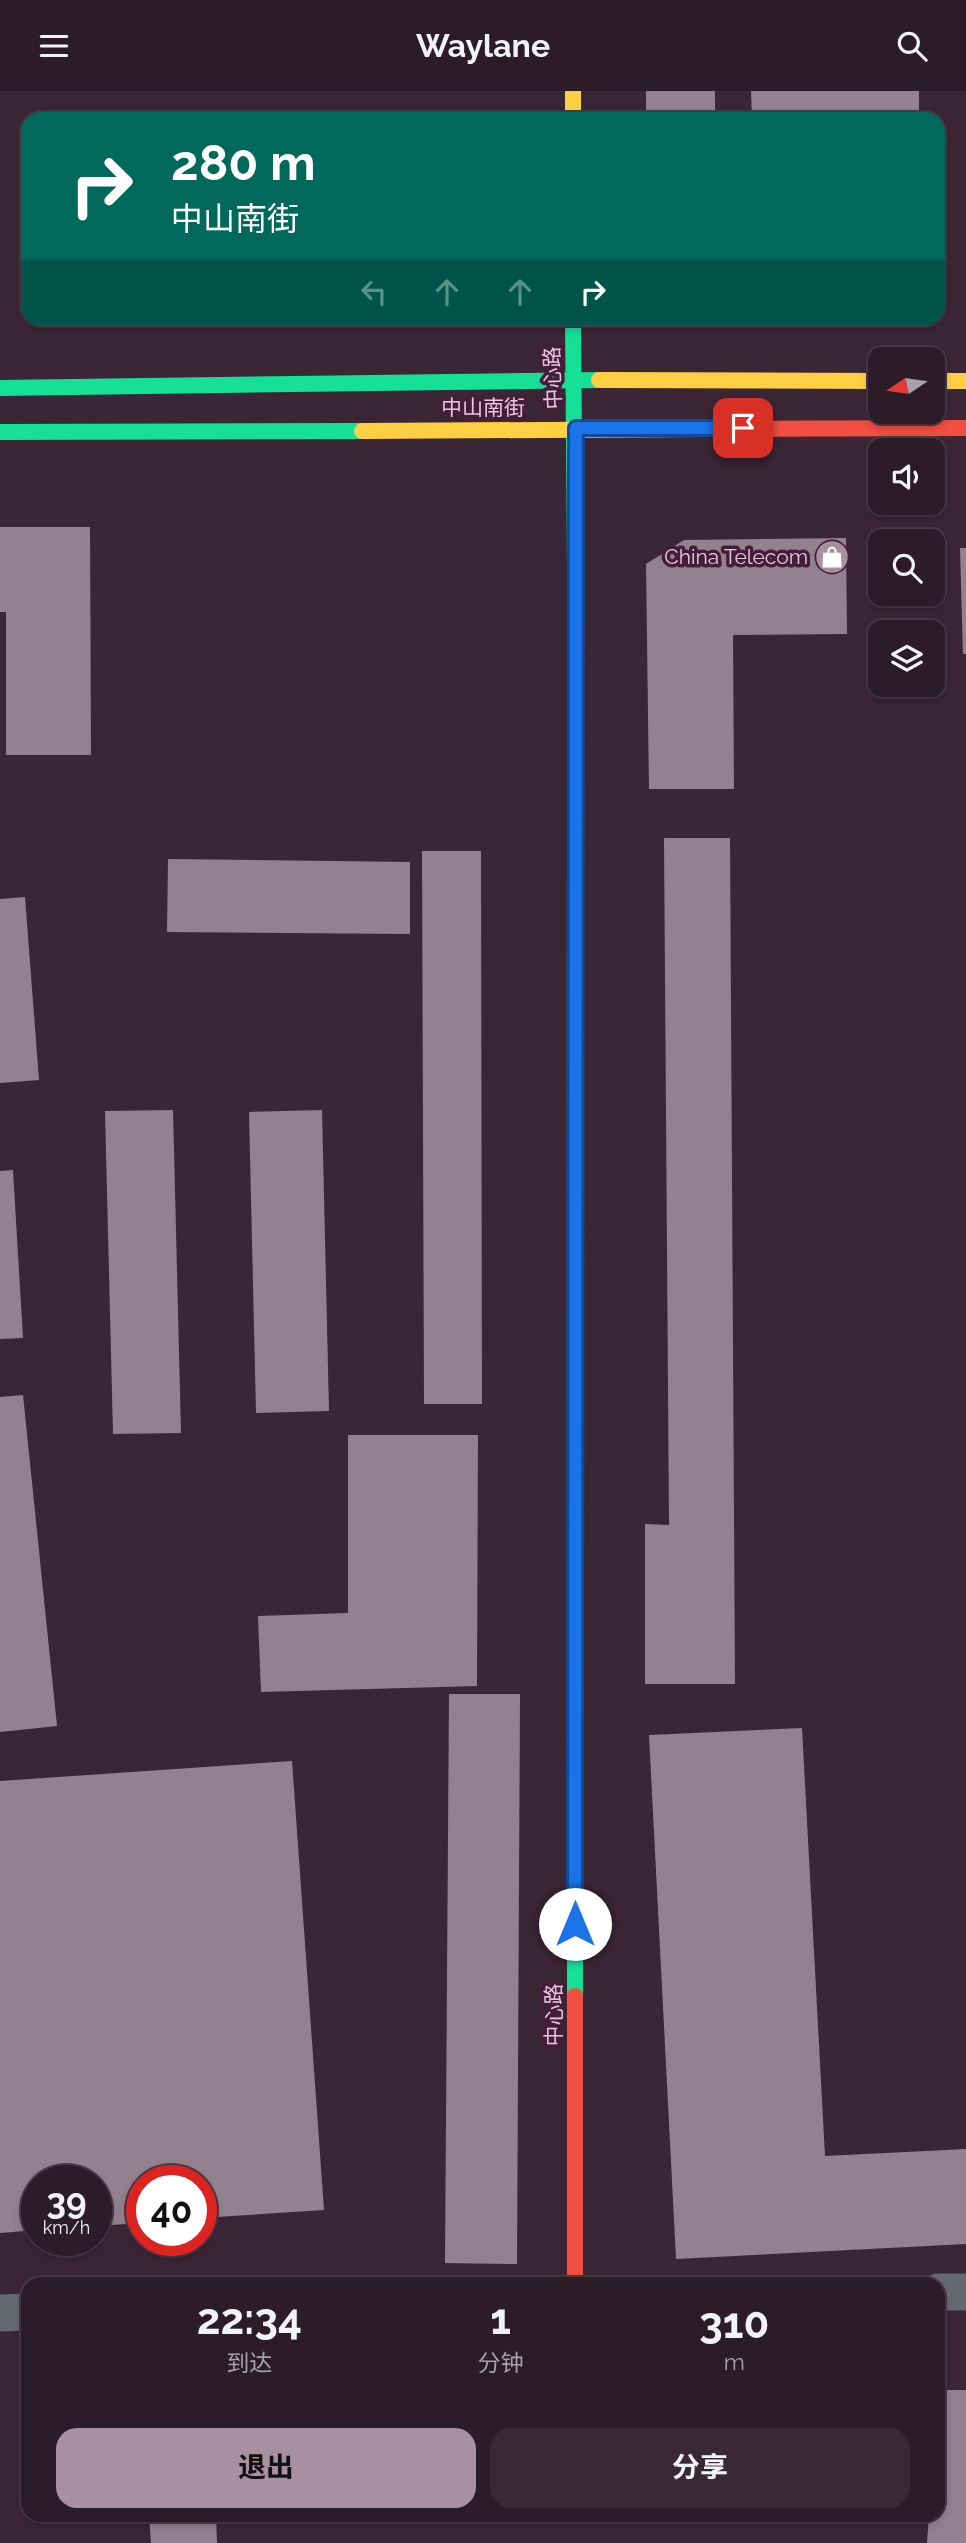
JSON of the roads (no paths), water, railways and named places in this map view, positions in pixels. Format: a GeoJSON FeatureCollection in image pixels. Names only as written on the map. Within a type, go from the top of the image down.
{"type":"FeatureCollection","features":[{"type":"Feature","properties":{"kind":"street"},"geometry":{"type":"LineString","coordinates":[[573,91],[573,112]]}},
{"type":"Feature","properties":{"kind":"street","name":"中心路"},"geometry":{"type":"LineString","coordinates":[[573,326],[576,428],[575,2277]]}},
{"type":"Feature","properties":{"kind":"street","name":"中山南街"},"geometry":{"type":"LineString","coordinates":[[0,388],[573,380],[868,381]]}},
{"type":"Feature","properties":{"kind":"street"},"geometry":{"type":"LineString","coordinates":[[945,381],[966,381]]}},
{"type":"Feature","properties":{"kind":"street","name":"中山南街"},"geometry":{"type":"LineString","coordinates":[[0,432],[966,428]]}},
{"type":"Feature","properties":{"kind":"street"},"geometry":{"type":"LineString","coordinates":[[945,2292],[966,2292]]}},
{"type":"Feature","properties":{"kind":"street"},"geometry":{"type":"LineString","coordinates":[[0,2313],[21,2312]]}},
{"type":"Feature","properties":{"kind":"place","name":"China Telecom"},"geometry":{"type":"Point","coordinates":[832,557]}}]}
